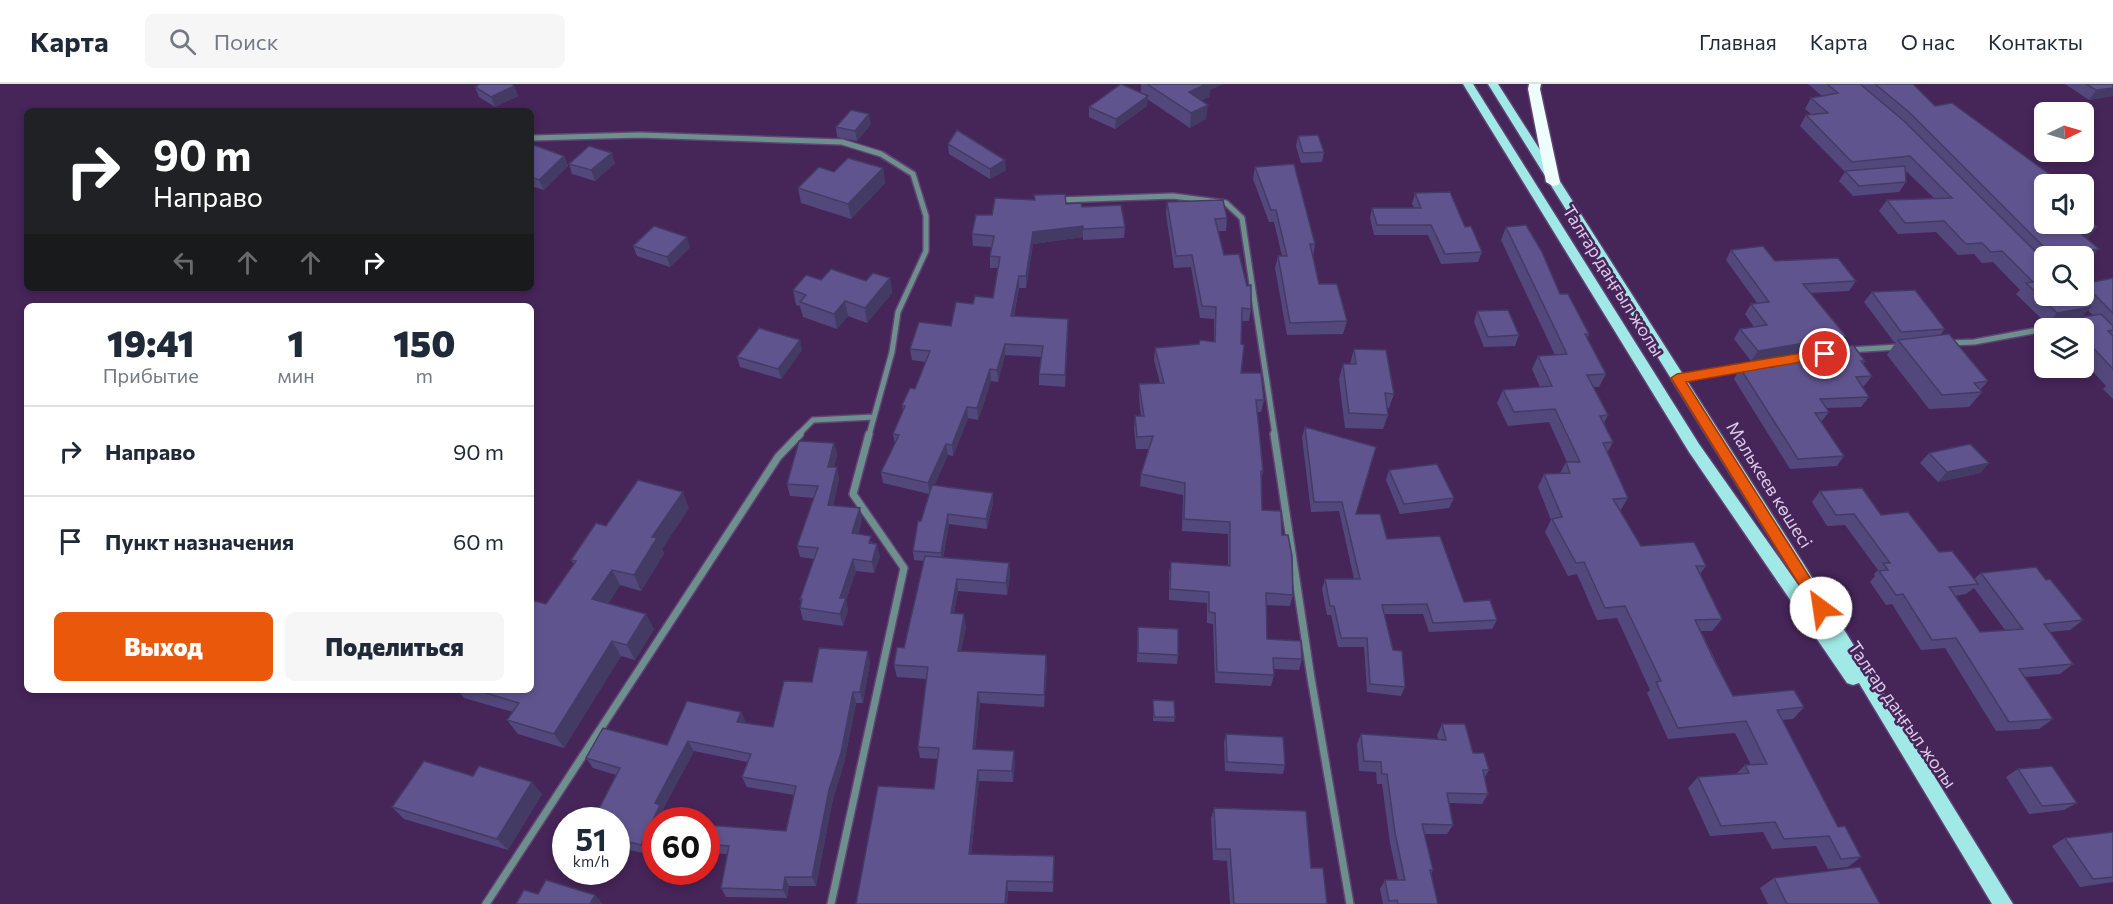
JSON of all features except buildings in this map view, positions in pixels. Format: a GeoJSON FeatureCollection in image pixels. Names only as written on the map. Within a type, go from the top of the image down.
{"type":"FeatureCollection","features":[{"type":"Feature","properties":{"kind":"highway"},"geometry":{"type":"LineString","coordinates":[[1535,84],[1534,89],[1553,182]]}},
{"type":"Feature","properties":{"kind":"main road","name":"Талғар даңғыл жолы"},"geometry":{"type":"LineString","coordinates":[[1468,84],[1694,448],[1953,823]]}},
{"type":"Feature","properties":{"kind":"main road"},"geometry":{"type":"LineString","coordinates":[[1493,84],[1553,182]]}},
{"type":"Feature","properties":{"kind":"main road","name":"Малькеев көшесі"},"geometry":{"type":"LineString","coordinates":[[1553,182],[1797,568],[2003,904]]}},
{"type":"Feature","properties":{"kind":"street"},"geometry":{"type":"LineString","coordinates":[[534,138],[639,135],[842,142],[881,154],[914,174],[926,216],[926,251],[898,312],[892,352],[853,494],[904,568],[831,904]]}},
{"type":"Feature","properties":{"kind":"street"},"geometry":{"type":"LineString","coordinates":[[1047,201],[1173,196],[1226,203],[1242,218],[1311,678],[1350,904]]}},
{"type":"Feature","properties":{"kind":"street"},"geometry":{"type":"LineString","coordinates":[[1939,344],[1974,342],[2034,331]]}},
{"type":"Feature","properties":{"kind":"street"},"geometry":{"type":"LineString","coordinates":[[1846,350],[1904,346]]}},
{"type":"Feature","properties":{"kind":"street"},"geometry":{"type":"LineString","coordinates":[[1677,378],[1778,361]]}},
{"type":"Feature","properties":{"kind":"street"},"geometry":{"type":"LineString","coordinates":[[486,904],[778,457],[813,420],[874,417]]}},
{"type":"Feature","properties":{"kind":"route"},"geometry":{"type":"LineString","coordinates":[[1821,608],[1677,378],[1825,354]]}}]}
